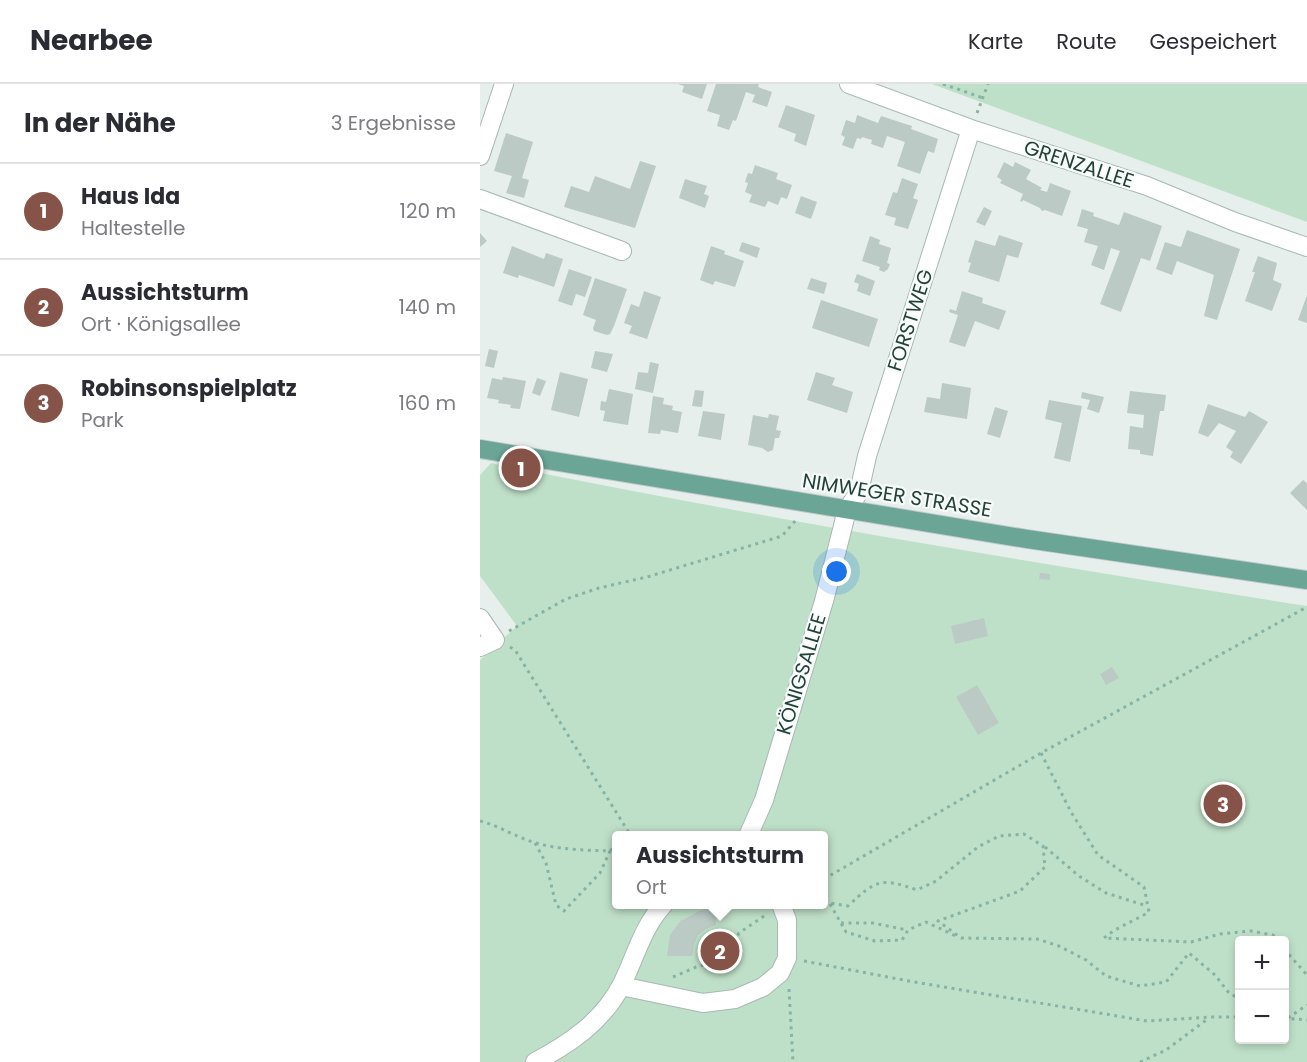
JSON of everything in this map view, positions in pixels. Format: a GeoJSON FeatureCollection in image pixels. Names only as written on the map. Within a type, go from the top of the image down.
{"type":"FeatureCollection","features":[{"type":"Feature","properties":{"kind":"main road","name":"NIMWEGER STRASSE"},"geometry":{"type":"LineString","coordinates":[[480,448],[1027,539],[1307,580]]}},
{"type":"Feature","properties":{"kind":"street"},"geometry":{"type":"LineString","coordinates":[[480,156],[504,84]]}},
{"type":"Feature","properties":{"kind":"street","name":"GRENZALLEE"},"geometry":{"type":"LineString","coordinates":[[849,84],[971,129],[1147,186],[1235,222],[1307,247]]}},
{"type":"Feature","properties":{"kind":"street","name":"FORSTWEG"},"geometry":{"type":"LineString","coordinates":[[847,510],[859,492],[867,456],[971,129]]}},
{"type":"Feature","properties":{"kind":"street"},"geometry":{"type":"LineString","coordinates":[[480,199],[622,251]]}},
{"type":"Feature","properties":{"kind":"street","name":"KÖNIGSALLEE"},"geometry":{"type":"LineString","coordinates":[[750,831],[764,800],[824,601],[847,510]]}},
{"type":"Feature","properties":{"kind":"street"},"geometry":{"type":"LineString","coordinates":[[480,618],[487,644]]}},
{"type":"Feature","properties":{"kind":"street"},"geometry":{"type":"LineString","coordinates":[[535,1062],[562,1047],[587,1029],[603,1013],[621,986],[642,937],[660,909]]}},
{"type":"Feature","properties":{"kind":"street"},"geometry":{"type":"LineString","coordinates":[[621,986],[703,1003],[735,999],[763,987],[780,973],[787,958],[787,920],[783,909]]}},
{"type":"Feature","properties":{"kind":"path"},"geometry":{"type":"LineString","coordinates":[[943,84],[983,98]]}},
{"type":"Feature","properties":{"kind":"path"},"geometry":{"type":"LineString","coordinates":[[971,129],[988,84]]}},
{"type":"Feature","properties":{"kind":"path"},"geometry":{"type":"LineString","coordinates":[[487,644],[566,599],[782,536],[810,504]]}},
{"type":"Feature","properties":{"kind":"path"},"geometry":{"type":"LineString","coordinates":[[828,877],[1041,753],[1307,607]]}},
{"type":"Feature","properties":{"kind":"path"},"geometry":{"type":"LineString","coordinates":[[487,644],[515,650],[627,831]]}},
{"type":"Feature","properties":{"kind":"path"},"geometry":{"type":"LineString","coordinates":[[1041,753],[1071,812],[1098,855],[1144,887],[1149,912],[1114,930],[1104,938],[1191,942],[1220,934],[1251,931],[1273,936]]}},
{"type":"Feature","properties":{"kind":"path"},"geometry":{"type":"LineString","coordinates":[[480,821],[495,825],[535,843],[574,849],[610,850],[600,873],[564,911],[556,905],[548,870],[535,843]]}},
{"type":"Feature","properties":{"kind":"path"},"geometry":{"type":"LineString","coordinates":[[830,904],[848,906],[875,884],[893,881],[916,890],[936,881],[968,854],[999,836],[1024,834],[1043,846],[1079,876],[1106,893],[1148,906]]}},
{"type":"Feature","properties":{"kind":"path"},"geometry":{"type":"LineString","coordinates":[[961,939],[938,921],[1020,891],[1045,867],[1043,846]]}},
{"type":"Feature","properties":{"kind":"path"},"geometry":{"type":"LineString","coordinates":[[830,904],[846,932],[875,941],[902,940],[908,930],[926,922],[961,939],[1016,937],[1037,939],[1059,946],[1086,960],[1106,976],[1140,986],[1166,982],[1189,953],[1215,975],[1229,993],[1235,997]]}},
{"type":"Feature","properties":{"kind":"path"},"geometry":{"type":"LineString","coordinates":[[644,991],[696,967],[726,959],[739,933],[775,909]]}},
{"type":"Feature","properties":{"kind":"path"},"geometry":{"type":"LineString","coordinates":[[841,923],[873,923],[908,930]]}},
{"type":"Feature","properties":{"kind":"path"},"geometry":{"type":"LineString","coordinates":[[1289,955],[1307,975]]}},
{"type":"Feature","properties":{"kind":"path"},"geometry":{"type":"LineString","coordinates":[[793,1062],[787,958],[1147,1021],[1235,1017]]}},
{"type":"Feature","properties":{"kind":"path"},"geometry":{"type":"LineString","coordinates":[[1289,1016],[1307,1005]]}},
{"type":"Feature","properties":{"kind":"path"},"geometry":{"type":"LineString","coordinates":[[1140,1062],[1166,1050],[1211,1017]]}},
{"type":"Feature","properties":{"kind":"path"},"geometry":{"type":"LineString","coordinates":[[1289,1018],[1307,1020]]}},
{"type":"Feature","properties":{"kind":"green space"},"geometry":{"type":"Polygon","coordinates":[[[932,84],[1307,84],[1307,222],[932,84]]]}},
{"type":"Feature","properties":{"kind":"green space"},"geometry":{"type":"Polygon","coordinates":[[[491,463],[898,539],[1307,606],[1307,1062],[480,1062],[480,660],[517,626],[480,576],[480,475],[491,463]]]}},
{"type":"Feature","properties":{"kind":"building"},"geometry":{"type":"Polygon","coordinates":[[[678,84],[707,84],[702,99],[682,92],[684,86],[678,84]]]}},
{"type":"Feature","properties":{"kind":"building"},"geometry":{"type":"Polygon","coordinates":[[[716,84],[759,84],[758,87],[772,92],[767,107],[752,102],[755,95],[746,92],[736,121],[733,120],[729,130],[717,126],[720,115],[707,111],[716,84]]]}},
{"type":"Feature","properties":{"kind":"building"},"geometry":{"type":"Polygon","coordinates":[[[786,105],[815,115],[806,146],[794,141],[796,134],[778,127],[786,105]]]}},
{"type":"Feature","properties":{"kind":"building"},"geometry":{"type":"Polygon","coordinates":[[[857,115],[878,123],[881,116],[912,126],[911,129],[938,139],[934,153],[928,151],[920,174],[897,166],[905,142],[887,136],[883,148],[871,144],[872,140],[862,137],[857,138],[853,149],[842,145],[845,137],[841,135],[846,120],[855,123],[857,115]]]}},
{"type":"Feature","properties":{"kind":"building"},"geometry":{"type":"Polygon","coordinates":[[[506,133],[533,142],[522,178],[529,180],[524,198],[506,193],[512,176],[494,171],[506,133]]]}},
{"type":"Feature","properties":{"kind":"building"},"geometry":{"type":"Polygon","coordinates":[[[640,161],[656,166],[635,228],[564,207],[571,186],[589,192],[595,176],[630,189],[640,161]]]}},
{"type":"Feature","properties":{"kind":"building"},"geometry":{"type":"Polygon","coordinates":[[[1004,162],[1013,167],[1015,162],[1031,170],[1026,179],[1042,188],[1040,190],[1047,192],[1050,183],[1071,191],[1062,216],[1042,211],[1023,200],[1020,201],[1023,194],[1000,183],[1002,180],[997,177],[1004,162]]]}},
{"type":"Feature","properties":{"kind":"building"},"geometry":{"type":"Polygon","coordinates":[[[755,165],[778,173],[776,179],[792,185],[787,199],[781,197],[778,205],[768,201],[765,207],[749,202],[752,195],[745,192],[748,183],[745,182],[748,173],[752,174],[755,165]]]}},
{"type":"Feature","properties":{"kind":"building"},"geometry":{"type":"Polygon","coordinates":[[[902,178],[918,184],[913,198],[918,200],[908,229],[894,225],[896,218],[885,215],[893,192],[897,193],[902,178]]]}},
{"type":"Feature","properties":{"kind":"building"},"geometry":{"type":"Polygon","coordinates":[[[685,179],[707,186],[704,194],[709,196],[705,208],[679,198],[685,179]]]}},
{"type":"Feature","properties":{"kind":"building"},"geometry":{"type":"Polygon","coordinates":[[[801,196],[817,202],[811,219],[795,213],[801,196]]]}},
{"type":"Feature","properties":{"kind":"building"},"geometry":{"type":"Polygon","coordinates":[[[984,207],[992,211],[985,226],[976,222],[984,207]]]}},
{"type":"Feature","properties":{"kind":"building"},"geometry":{"type":"Polygon","coordinates":[[[1082,209],[1094,213],[1093,216],[1119,225],[1124,212],[1162,226],[1150,261],[1141,258],[1121,312],[1100,304],[1120,251],[1111,248],[1104,270],[1091,265],[1098,246],[1084,242],[1088,229],[1077,226],[1082,209]]]}},
{"type":"Feature","properties":{"kind":"building"},"geometry":{"type":"Polygon","coordinates":[[[1187,230],[1240,249],[1217,320],[1204,316],[1214,275],[1177,261],[1172,275],[1156,269],[1165,242],[1181,247],[1187,230]]]}},
{"type":"Feature","properties":{"kind":"building"},"geometry":{"type":"Polygon","coordinates":[[[480,233],[487,241],[480,247],[480,233]]]}},
{"type":"Feature","properties":{"kind":"building"},"geometry":{"type":"Polygon","coordinates":[[[999,235],[1023,243],[1018,258],[1007,255],[999,282],[968,272],[971,263],[968,262],[975,240],[995,246],[999,235]]]}},
{"type":"Feature","properties":{"kind":"building"},"geometry":{"type":"Polygon","coordinates":[[[870,236],[880,240],[879,244],[891,248],[887,263],[890,264],[884,272],[879,270],[880,267],[862,261],[870,236]]]}},
{"type":"Feature","properties":{"kind":"building"},"geometry":{"type":"Polygon","coordinates":[[[742,242],[760,248],[757,258],[739,251],[742,242]]]}},
{"type":"Feature","properties":{"kind":"building"},"geometry":{"type":"Polygon","coordinates":[[[512,246],[544,259],[546,253],[563,259],[554,287],[519,275],[518,278],[503,273],[512,246]]]}},
{"type":"Feature","properties":{"kind":"building"},"geometry":{"type":"Polygon","coordinates":[[[711,246],[725,251],[724,254],[744,261],[735,287],[715,281],[713,285],[700,280],[711,246]]]}},
{"type":"Feature","properties":{"kind":"building"},"geometry":{"type":"Polygon","coordinates":[[[1258,256],[1277,263],[1273,280],[1282,284],[1272,311],[1245,301],[1258,256]]]}},
{"type":"Feature","properties":{"kind":"building"},"geometry":{"type":"Polygon","coordinates":[[[569,269],[592,277],[585,297],[576,294],[572,306],[558,301],[569,269]]]}},
{"type":"Feature","properties":{"kind":"building"},"geometry":{"type":"Polygon","coordinates":[[[857,274],[875,281],[870,296],[857,291],[859,284],[854,282],[857,274]]]}},
{"type":"Feature","properties":{"kind":"building"},"geometry":{"type":"Polygon","coordinates":[[[595,278],[627,289],[614,326],[607,335],[594,331],[596,320],[583,315],[595,278]]]}},
{"type":"Feature","properties":{"kind":"building"},"geometry":{"type":"Polygon","coordinates":[[[811,278],[827,283],[824,294],[807,289],[811,278]]]}},
{"type":"Feature","properties":{"kind":"building"},"geometry":{"type":"Polygon","coordinates":[[[644,291],[661,297],[647,339],[629,333],[632,326],[624,323],[631,304],[639,307],[644,291]]]}},
{"type":"Feature","properties":{"kind":"building"},"geometry":{"type":"Polygon","coordinates":[[[962,291],[983,298],[982,303],[1006,311],[999,330],[975,321],[965,347],[949,342],[958,315],[949,312],[950,309],[956,311],[962,291]]]}},
{"type":"Feature","properties":{"kind":"building"},"geometry":{"type":"Polygon","coordinates":[[[1307,295],[1307,323],[1298,320],[1307,295]]]}},
{"type":"Feature","properties":{"kind":"building"},"geometry":{"type":"Polygon","coordinates":[[[821,300],[878,319],[869,347],[812,328],[821,300]]]}},
{"type":"Feature","properties":{"kind":"building"},"geometry":{"type":"Polygon","coordinates":[[[489,349],[498,351],[494,368],[485,366],[489,349]]]}},
{"type":"Feature","properties":{"kind":"building"},"geometry":{"type":"Polygon","coordinates":[[[595,351],[613,354],[607,372],[591,368],[595,351]]]}},
{"type":"Feature","properties":{"kind":"building"},"geometry":{"type":"Polygon","coordinates":[[[650,362],[659,364],[653,393],[635,389],[638,372],[648,373],[650,362]]]}},
{"type":"Feature","properties":{"kind":"building"},"geometry":{"type":"Polygon","coordinates":[[[560,372],[588,379],[579,417],[551,410],[560,372]]]}},
{"type":"Feature","properties":{"kind":"building"},"geometry":{"type":"Polygon","coordinates":[[[816,372],[835,378],[832,385],[853,392],[847,413],[807,400],[816,372]]]}},
{"type":"Feature","properties":{"kind":"building"},"geometry":{"type":"Polygon","coordinates":[[[503,377],[526,381],[520,409],[510,408],[511,405],[487,398],[492,378],[502,380],[503,377]]]}},
{"type":"Feature","properties":{"kind":"building"},"geometry":{"type":"Polygon","coordinates":[[[537,378],[546,381],[540,396],[532,393],[537,378]]]}},
{"type":"Feature","properties":{"kind":"building"},"geometry":{"type":"Polygon","coordinates":[[[942,383],[971,388],[967,419],[924,412],[927,397],[940,399],[942,383]]]}},
{"type":"Feature","properties":{"kind":"building"},"geometry":{"type":"Polygon","coordinates":[[[609,389],[633,394],[628,425],[603,421],[605,411],[600,410],[601,401],[606,402],[609,389]]]}},
{"type":"Feature","properties":{"kind":"building"},"geometry":{"type":"Polygon","coordinates":[[[695,390],[704,391],[702,407],[692,406],[695,390]]]}},
{"type":"Feature","properties":{"kind":"building"},"geometry":{"type":"Polygon","coordinates":[[[1130,391],[1166,395],[1164,411],[1160,411],[1153,456],[1140,454],[1140,450],[1128,449],[1130,426],[1143,428],[1144,415],[1127,413],[1130,391]]]}},
{"type":"Feature","properties":{"kind":"building"},"geometry":{"type":"Polygon","coordinates":[[[1082,392],[1104,397],[1099,413],[1087,409],[1090,400],[1081,398],[1082,392]]]}},
{"type":"Feature","properties":{"kind":"building"},"geometry":{"type":"Polygon","coordinates":[[[653,396],[664,398],[663,404],[673,406],[672,410],[682,412],[678,433],[661,430],[660,434],[648,433],[653,396]]]}},
{"type":"Feature","properties":{"kind":"building"},"geometry":{"type":"Polygon","coordinates":[[[1049,400],[1082,406],[1070,462],[1054,458],[1062,423],[1045,419],[1049,400]]]}},
{"type":"Feature","properties":{"kind":"building"},"geometry":{"type":"Polygon","coordinates":[[[1208,404],[1245,417],[1249,411],[1268,422],[1241,464],[1230,457],[1233,452],[1226,447],[1236,431],[1219,423],[1208,437],[1198,433],[1208,404]]]}},
{"type":"Feature","properties":{"kind":"building"},"geometry":{"type":"Polygon","coordinates":[[[995,407],[1008,411],[1000,438],[987,434],[995,407]]]}},
{"type":"Feature","properties":{"kind":"building"},"geometry":{"type":"Polygon","coordinates":[[[703,411],[725,414],[721,440],[698,436],[703,411]]]}},
{"type":"Feature","properties":{"kind":"building"},"geometry":{"type":"Polygon","coordinates":[[[769,414],[779,416],[776,430],[781,431],[779,438],[775,438],[773,450],[768,452],[748,445],[753,415],[768,418],[769,414]]]}},
{"type":"Feature","properties":{"kind":"building"},"geometry":{"type":"Polygon","coordinates":[[[1303,480],[1307,483],[1307,510],[1290,493],[1303,480]]]}},
{"type":"Feature","properties":{"kind":"building"},"geometry":{"type":"Polygon","coordinates":[[[1040,573],[1050,574],[1050,580],[1039,579],[1040,573]]]}},
{"type":"Feature","properties":{"kind":"building"},"geometry":{"type":"Polygon","coordinates":[[[984,618],[988,636],[955,644],[951,626],[984,618]]]}},
{"type":"Feature","properties":{"kind":"building"},"geometry":{"type":"Polygon","coordinates":[[[1112,667],[1119,678],[1106,685],[1100,674],[1112,667]]]}},
{"type":"Feature","properties":{"kind":"building"},"geometry":{"type":"Polygon","coordinates":[[[977,685],[999,723],[978,735],[956,697],[977,685]]]}},
{"type":"Feature","properties":{"kind":"building"},"geometry":{"type":"Polygon","coordinates":[[[717,909],[716,925],[698,935],[692,956],[667,956],[670,935],[682,919],[701,910],[717,909]]]}},
{"type":"Feature","properties":{"kind":"building"},"geometry":{"type":"Polygon","coordinates":[[[720,945],[726,951],[720,957],[714,951],[720,945]]]}},
{"type":"Feature","properties":{"kind":"place","name":"Haus Ida"},"geometry":{"type":"Point","coordinates":[521,468]}},
{"type":"Feature","properties":{"kind":"place","name":"Robinsonspielplatz"},"geometry":{"type":"Point","coordinates":[1223,804]}},
{"type":"Feature","properties":{"kind":"place","name":"Aussichtsturm"},"geometry":{"type":"Point","coordinates":[720,951]}}]}
